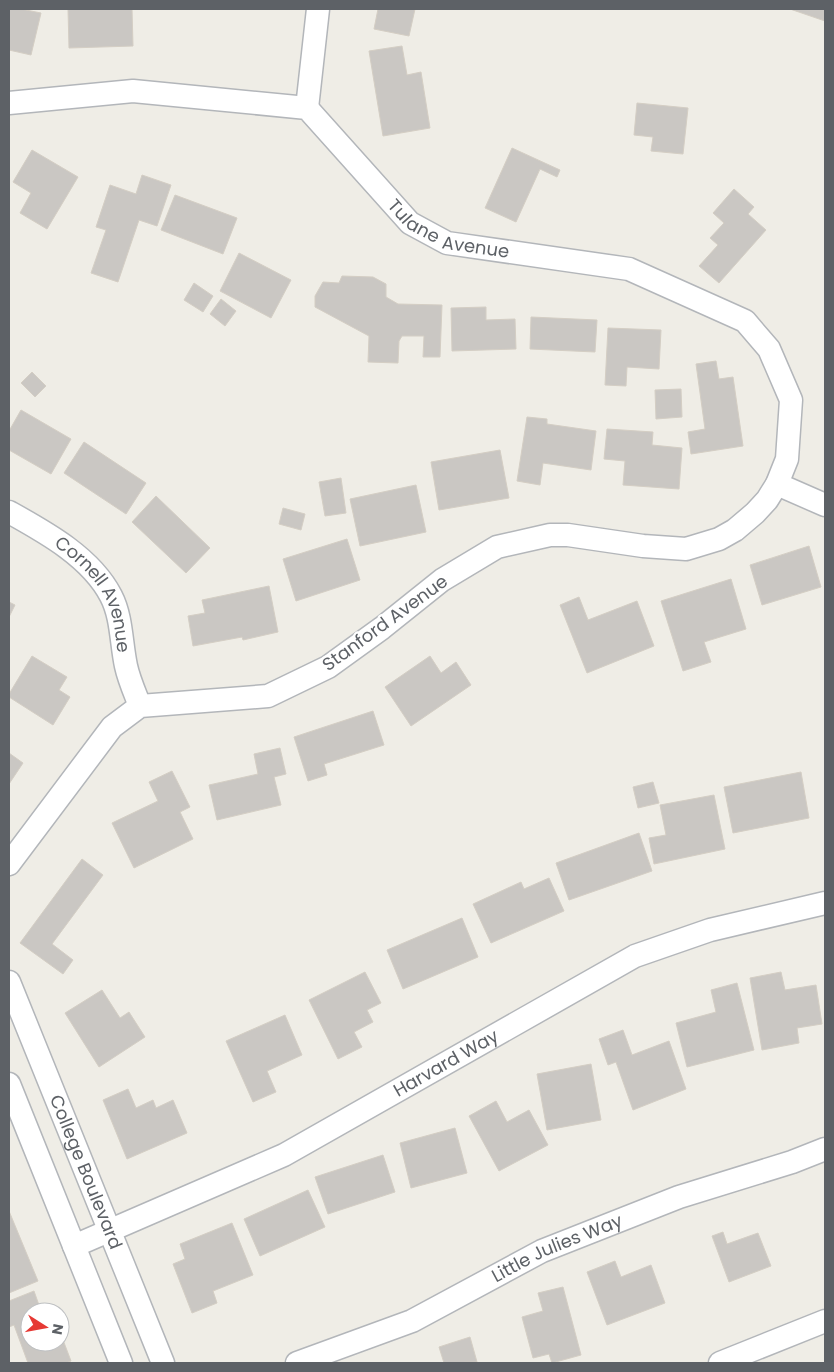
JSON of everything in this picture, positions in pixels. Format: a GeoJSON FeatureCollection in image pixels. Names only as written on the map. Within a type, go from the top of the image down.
{"type":"FeatureCollection","features":[{"type":"Feature","properties":{"kind":"street"},"geometry":{"type":"LineString","coordinates":[[9,103],[133,91],[306,108],[318,9]]}},
{"type":"Feature","properties":{"kind":"street","name":"Tulane Avenue"},"geometry":{"type":"LineString","coordinates":[[306,108],[410,223],[447,243],[629,270],[745,321],[768,349],[792,400],[787,459],[777,484]]}},
{"type":"Feature","properties":{"kind":"street"},"geometry":{"type":"LineString","coordinates":[[777,484],[825,505]]}},
{"type":"Feature","properties":{"kind":"street","name":"Stanford Avenue"},"geometry":{"type":"LineString","coordinates":[[140,706],[268,696],[328,667],[382,628],[442,580],[497,547],[550,535],[568,535],[643,546],[686,549],[719,540],[755,514],[777,484]]}},
{"type":"Feature","properties":{"kind":"street","name":"Cornell Avenue"},"geometry":{"type":"LineString","coordinates":[[9,512],[59,541],[80,558],[95,574],[111,596],[117,614],[126,667],[140,706]]}},
{"type":"Feature","properties":{"kind":"street"},"geometry":{"type":"LineString","coordinates":[[9,864],[112,728],[140,706]]}},
{"type":"Feature","properties":{"kind":"street","name":"Harvard Way"},"geometry":{"type":"LineString","coordinates":[[74,1246],[284,1155],[635,956],[710,930],[825,903]]}},
{"type":"Feature","properties":{"kind":"street","name":"College Boulevard"},"geometry":{"type":"LineString","coordinates":[[9,982],[162,1363]]}},
{"type":"Feature","properties":{"kind":"street"},"geometry":{"type":"LineString","coordinates":[[9,1084],[121,1363]]}},
{"type":"Feature","properties":{"kind":"street","name":"Little Julies Way"},"geometry":{"type":"LineString","coordinates":[[297,1363],[412,1322],[552,1248],[679,1197],[792,1162],[825,1149]]}},
{"type":"Feature","properties":{"kind":"street"},"geometry":{"type":"LineString","coordinates":[[720,1363],[825,1321]]}},
{"type":"Feature","properties":{"kind":"building"},"geometry":{"type":"Polygon","coordinates":[[[9,9],[41,13],[31,55],[9,50],[9,9]]]}},
{"type":"Feature","properties":{"kind":"building"},"geometry":{"type":"Polygon","coordinates":[[[68,9],[132,9],[133,46],[69,48],[68,9]]]}},
{"type":"Feature","properties":{"kind":"building"},"geometry":{"type":"Polygon","coordinates":[[[378,9],[415,9],[409,36],[374,29],[378,9]]]}},
{"type":"Feature","properties":{"kind":"building"},"geometry":{"type":"Polygon","coordinates":[[[790,9],[825,9],[825,21],[790,9]]]}},
{"type":"Feature","properties":{"kind":"building"},"geometry":{"type":"Polygon","coordinates":[[[402,46],[407,75],[421,72],[430,128],[383,136],[369,51],[402,46]]]}},
{"type":"Feature","properties":{"kind":"building"},"geometry":{"type":"Polygon","coordinates":[[[637,103],[688,108],[683,154],[651,151],[653,137],[634,135],[637,103]]]}},
{"type":"Feature","properties":{"kind":"building"},"geometry":{"type":"Polygon","coordinates":[[[512,148],[560,170],[557,177],[540,169],[516,222],[485,208],[512,148]]]}},
{"type":"Feature","properties":{"kind":"building"},"geometry":{"type":"Polygon","coordinates":[[[32,150],[78,177],[47,229],[20,213],[31,193],[13,182],[32,150]]]}},
{"type":"Feature","properties":{"kind":"building"},"geometry":{"type":"Polygon","coordinates":[[[142,175],[171,185],[157,226],[139,220],[118,282],[91,273],[106,230],[96,227],[110,185],[136,194],[142,175]]]}},
{"type":"Feature","properties":{"kind":"building"},"geometry":{"type":"Polygon","coordinates":[[[734,189],[754,207],[748,214],[766,230],[719,283],[699,266],[718,245],[710,238],[724,223],[713,213],[734,189]]]}},
{"type":"Feature","properties":{"kind":"building"},"geometry":{"type":"Polygon","coordinates":[[[175,195],[237,218],[223,254],[161,230],[175,195]]]}},
{"type":"Feature","properties":{"kind":"building"},"geometry":{"type":"Polygon","coordinates":[[[239,253],[291,280],[271,318],[220,291],[239,253]]]}},
{"type":"Feature","properties":{"kind":"building"},"geometry":{"type":"Polygon","coordinates":[[[342,276],[373,277],[386,284],[386,297],[398,304],[442,305],[440,357],[423,357],[424,336],[402,336],[399,341],[398,363],[368,362],[369,336],[315,307],[315,296],[323,282],[339,283],[342,276]]]}},
{"type":"Feature","properties":{"kind":"building"},"geometry":{"type":"Polygon","coordinates":[[[194,283],[213,296],[203,312],[184,300],[194,283]]]}},
{"type":"Feature","properties":{"kind":"building"},"geometry":{"type":"Polygon","coordinates":[[[221,299],[236,311],[225,326],[210,314],[221,299]]]}},
{"type":"Feature","properties":{"kind":"building"},"geometry":{"type":"Polygon","coordinates":[[[486,307],[486,320],[515,319],[516,349],[452,351],[451,308],[486,307]]]}},
{"type":"Feature","properties":{"kind":"building"},"geometry":{"type":"Polygon","coordinates":[[[531,317],[597,320],[595,352],[530,349],[531,317]]]}},
{"type":"Feature","properties":{"kind":"building"},"geometry":{"type":"Polygon","coordinates":[[[608,328],[661,330],[659,369],[627,367],[626,386],[605,385],[608,328]]]}},
{"type":"Feature","properties":{"kind":"building"},"geometry":{"type":"Polygon","coordinates":[[[716,361],[719,379],[733,377],[743,446],[691,454],[688,432],[705,429],[696,364],[716,361]]]}},
{"type":"Feature","properties":{"kind":"building"},"geometry":{"type":"Polygon","coordinates":[[[32,372],[46,386],[35,397],[21,383],[32,372]]]}},
{"type":"Feature","properties":{"kind":"building"},"geometry":{"type":"Polygon","coordinates":[[[681,389],[682,417],[656,419],[655,390],[681,389]]]}},
{"type":"Feature","properties":{"kind":"building"},"geometry":{"type":"Polygon","coordinates":[[[21,410],[71,439],[51,474],[9,450],[9,431],[21,410]]]}},
{"type":"Feature","properties":{"kind":"building"},"geometry":{"type":"Polygon","coordinates":[[[527,417],[547,419],[547,424],[596,431],[591,470],[543,463],[540,485],[517,481],[527,417]]]}},
{"type":"Feature","properties":{"kind":"building"},"geometry":{"type":"Polygon","coordinates":[[[607,429],[653,432],[652,445],[682,448],[679,489],[623,485],[625,461],[604,459],[607,429]]]}},
{"type":"Feature","properties":{"kind":"building"},"geometry":{"type":"Polygon","coordinates":[[[84,442],[146,483],[126,514],[64,473],[84,442]]]}},
{"type":"Feature","properties":{"kind":"building"},"geometry":{"type":"Polygon","coordinates":[[[500,450],[509,498],[439,510],[431,462],[500,450]]]}},
{"type":"Feature","properties":{"kind":"building"},"geometry":{"type":"Polygon","coordinates":[[[341,478],[346,513],[325,516],[319,482],[341,478]]]}},
{"type":"Feature","properties":{"kind":"building"},"geometry":{"type":"Polygon","coordinates":[[[416,485],[426,532],[360,546],[350,499],[416,485]]]}},
{"type":"Feature","properties":{"kind":"building"},"geometry":{"type":"Polygon","coordinates":[[[156,496],[210,548],[186,573],[132,522],[156,496]]]}},
{"type":"Feature","properties":{"kind":"building"},"geometry":{"type":"Polygon","coordinates":[[[283,508],[305,514],[301,530],[279,524],[283,508]]]}},
{"type":"Feature","properties":{"kind":"building"},"geometry":{"type":"Polygon","coordinates":[[[347,539],[360,580],[296,601],[283,559],[347,539]]]}},
{"type":"Feature","properties":{"kind":"building"},"geometry":{"type":"Polygon","coordinates":[[[809,546],[821,587],[762,605],[750,565],[809,546]]]}},
{"type":"Feature","properties":{"kind":"building"},"geometry":{"type":"Polygon","coordinates":[[[731,579],[746,629],[704,642],[711,662],[683,671],[661,601],[731,579]]]}},
{"type":"Feature","properties":{"kind":"building"},"geometry":{"type":"Polygon","coordinates":[[[269,586],[278,632],[243,640],[242,637],[193,646],[188,616],[205,613],[202,600],[269,586]]]}},
{"type":"Feature","properties":{"kind":"building"},"geometry":{"type":"Polygon","coordinates":[[[579,597],[588,620],[637,601],[654,646],[587,673],[560,605],[579,597]]]}},
{"type":"Feature","properties":{"kind":"building"},"geometry":{"type":"Polygon","coordinates":[[[9,602],[15,605],[9,617],[9,602]]]}},
{"type":"Feature","properties":{"kind":"building"},"geometry":{"type":"Polygon","coordinates":[[[32,656],[67,677],[59,690],[70,697],[53,725],[9,697],[32,656]]]}},
{"type":"Feature","properties":{"kind":"building"},"geometry":{"type":"Polygon","coordinates":[[[430,656],[441,673],[456,662],[471,685],[411,726],[385,687],[430,656]]]}},
{"type":"Feature","properties":{"kind":"building"},"geometry":{"type":"Polygon","coordinates":[[[373,711],[384,745],[324,764],[327,775],[308,781],[294,737],[373,711]]]}},
{"type":"Feature","properties":{"kind":"building"},"geometry":{"type":"Polygon","coordinates":[[[280,748],[286,774],[274,777],[281,805],[217,820],[209,785],[258,774],[254,754],[280,748]]]}},
{"type":"Feature","properties":{"kind":"building"},"geometry":{"type":"Polygon","coordinates":[[[9,753],[23,763],[9,784],[9,753]]]}},
{"type":"Feature","properties":{"kind":"building"},"geometry":{"type":"Polygon","coordinates":[[[172,771],[190,807],[180,812],[193,839],[134,868],[112,823],[158,801],[149,782],[172,771]]]}},
{"type":"Feature","properties":{"kind":"building"},"geometry":{"type":"Polygon","coordinates":[[[801,772],[809,818],[733,833],[724,787],[801,772]]]}},
{"type":"Feature","properties":{"kind":"building"},"geometry":{"type":"Polygon","coordinates":[[[653,782],[659,803],[638,808],[633,787],[653,782]]]}},
{"type":"Feature","properties":{"kind":"building"},"geometry":{"type":"Polygon","coordinates":[[[714,795],[725,849],[654,864],[649,838],[666,835],[660,805],[714,795]]]}},
{"type":"Feature","properties":{"kind":"building"},"geometry":{"type":"Polygon","coordinates":[[[639,833],[652,871],[569,900],[556,863],[639,833]]]}},
{"type":"Feature","properties":{"kind":"building"},"geometry":{"type":"Polygon","coordinates":[[[82,859],[103,875],[52,944],[73,960],[63,974],[20,943],[82,859]]]}},
{"type":"Feature","properties":{"kind":"building"},"geometry":{"type":"Polygon","coordinates":[[[549,878],[564,911],[491,943],[473,904],[521,882],[524,889],[549,878]]]}},
{"type":"Feature","properties":{"kind":"building"},"geometry":{"type":"Polygon","coordinates":[[[462,918],[478,957],[403,989],[387,950],[462,918]]]}},
{"type":"Feature","properties":{"kind":"building"},"geometry":{"type":"Polygon","coordinates":[[[365,972],[381,1003],[367,1010],[373,1022],[354,1032],[362,1047],[338,1059],[309,1000],[365,972]]]}},
{"type":"Feature","properties":{"kind":"building"},"geometry":{"type":"Polygon","coordinates":[[[781,972],[785,990],[816,985],[822,1024],[797,1028],[799,1043],[762,1050],[750,978],[781,972]]]}},
{"type":"Feature","properties":{"kind":"building"},"geometry":{"type":"Polygon","coordinates":[[[737,983],[754,1050],[687,1067],[676,1023],[716,1012],[711,990],[737,983]]]}},
{"type":"Feature","properties":{"kind":"building"},"geometry":{"type":"Polygon","coordinates":[[[102,990],[120,1018],[129,1012],[145,1037],[99,1067],[65,1013],[102,990]]]}},
{"type":"Feature","properties":{"kind":"building"},"geometry":{"type":"Polygon","coordinates":[[[285,1015],[302,1055],[267,1071],[276,1092],[253,1102],[226,1041],[285,1015]]]}},
{"type":"Feature","properties":{"kind":"building"},"geometry":{"type":"Polygon","coordinates":[[[623,1030],[632,1055],[669,1041],[686,1089],[633,1110],[616,1062],[608,1065],[599,1039],[623,1030]]]}},
{"type":"Feature","properties":{"kind":"building"},"geometry":{"type":"Polygon","coordinates":[[[591,1064],[601,1120],[547,1130],[537,1074],[591,1064]]]}},
{"type":"Feature","properties":{"kind":"building"},"geometry":{"type":"Polygon","coordinates":[[[128,1089],[136,1108],[153,1100],[156,1108],[173,1100],[187,1133],[127,1159],[103,1100],[128,1089]]]}},
{"type":"Feature","properties":{"kind":"building"},"geometry":{"type":"Polygon","coordinates":[[[496,1101],[507,1122],[529,1110],[548,1145],[499,1171],[469,1116],[496,1101]]]}},
{"type":"Feature","properties":{"kind":"building"},"geometry":{"type":"Polygon","coordinates":[[[455,1128],[467,1173],[411,1188],[400,1143],[455,1128]]]}},
{"type":"Feature","properties":{"kind":"building"},"geometry":{"type":"Polygon","coordinates":[[[383,1155],[395,1192],[328,1214],[315,1177],[383,1155]]]}},
{"type":"Feature","properties":{"kind":"building"},"geometry":{"type":"Polygon","coordinates":[[[308,1190],[325,1227],[260,1256],[244,1219],[308,1190]]]}},
{"type":"Feature","properties":{"kind":"building"},"geometry":{"type":"Polygon","coordinates":[[[9,1211],[38,1281],[9,1293],[9,1211]]]}},
{"type":"Feature","properties":{"kind":"building"},"geometry":{"type":"Polygon","coordinates":[[[232,1223],[253,1275],[213,1291],[217,1303],[192,1313],[173,1264],[185,1259],[180,1244],[232,1223]]]}},
{"type":"Feature","properties":{"kind":"building"},"geometry":{"type":"Polygon","coordinates":[[[723,1232],[727,1244],[758,1233],[771,1266],[729,1282],[712,1236],[723,1232]]]}},
{"type":"Feature","properties":{"kind":"building"},"geometry":{"type":"Polygon","coordinates":[[[615,1261],[621,1277],[651,1265],[665,1303],[607,1325],[587,1272],[615,1261]]]}},
{"type":"Feature","properties":{"kind":"building"},"geometry":{"type":"Polygon","coordinates":[[[563,1287],[581,1355],[552,1363],[549,1354],[533,1358],[522,1317],[543,1311],[538,1293],[563,1287]]]}},
{"type":"Feature","properties":{"kind":"building"},"geometry":{"type":"Polygon","coordinates":[[[34,1291],[38,1302],[20,1302],[20,1341],[14,1325],[9,1327],[9,1301],[34,1291]]]}},
{"type":"Feature","properties":{"kind":"building"},"geometry":{"type":"Polygon","coordinates":[[[470,1337],[477,1362],[444,1363],[439,1347],[470,1337]]]}},
{"type":"Feature","properties":{"kind":"building"},"geometry":{"type":"Polygon","coordinates":[[[24,1352],[68,1352],[71,1361],[66,1363],[28,1363],[24,1352]]]}}]}
